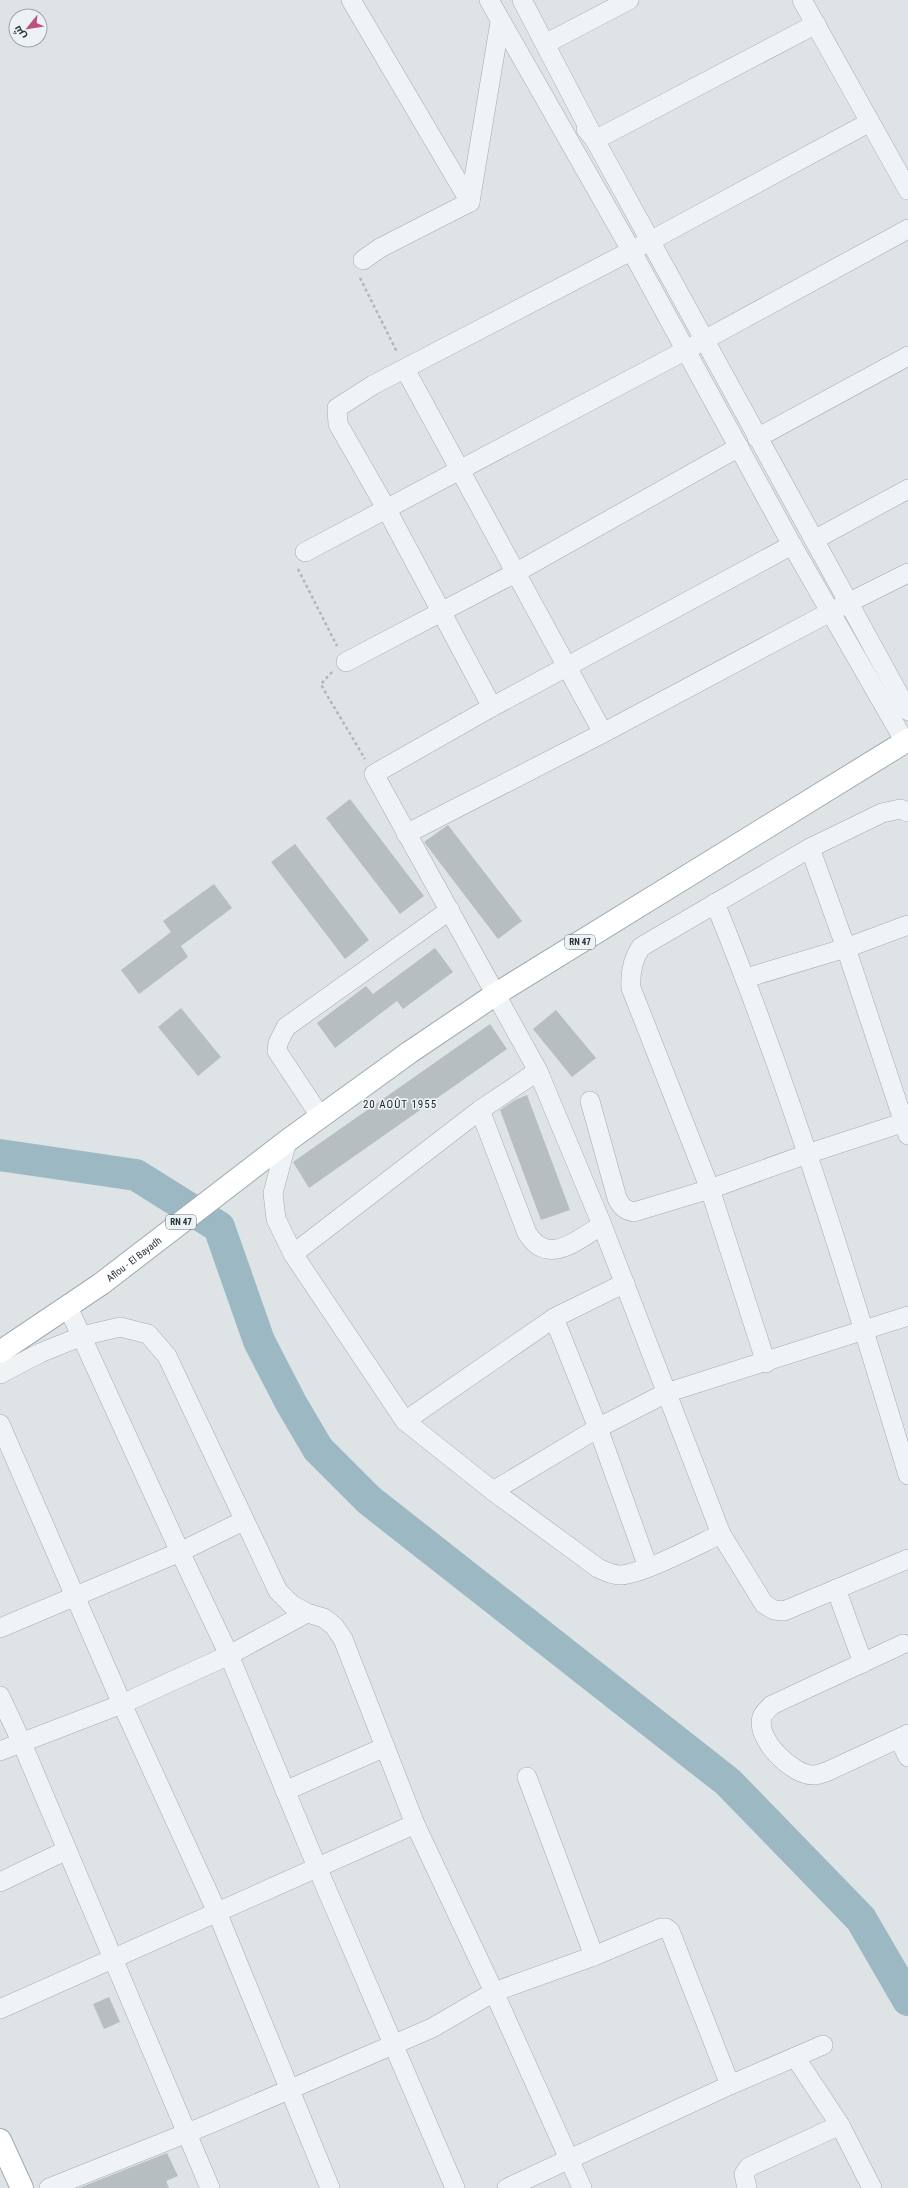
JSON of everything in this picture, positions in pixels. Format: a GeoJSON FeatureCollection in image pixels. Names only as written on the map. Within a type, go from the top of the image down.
{"type":"FeatureCollection","features":[{"type":"Feature","properties":{"kind":"main road","name":"RN 47"},"geometry":{"type":"LineString","coordinates":[[287,1141],[410,1052],[496,994],[906,741]]}},
{"type":"Feature","properties":{"kind":"main road","name":"Aflou - El Bayadh"},"geometry":{"type":"LineString","coordinates":[[0,1352],[100,1284],[287,1141]]}},
{"type":"Feature","properties":{"kind":"main road"},"geometry":{"type":"LineString","coordinates":[[0,2140],[22,2188]]}},
{"type":"Feature","properties":{"kind":"street"},"geometry":{"type":"LineString","coordinates":[[351,0],[470,202]]}},
{"type":"Feature","properties":{"kind":"street"},"geometry":{"type":"LineString","coordinates":[[489,0],[500,22],[631,250],[739,446],[792,546],[906,741]]}},
{"type":"Feature","properties":{"kind":"street"},"geometry":{"type":"LineString","coordinates":[[522,0],[595,140],[705,338],[757,438],[850,603],[908,711]]}},
{"type":"Feature","properties":{"kind":"street"},"geometry":{"type":"LineString","coordinates":[[546,44],[629,0]]}},
{"type":"Feature","properties":{"kind":"street"},"geometry":{"type":"LineString","coordinates":[[802,0],[908,190]]}},
{"type":"Feature","properties":{"kind":"street"},"geometry":{"type":"LineString","coordinates":[[470,202],[500,22]]}},
{"type":"Feature","properties":{"kind":"street"},"geometry":{"type":"LineString","coordinates":[[500,22],[595,140]]}},
{"type":"Feature","properties":{"kind":"street"},"geometry":{"type":"LineString","coordinates":[[595,140],[816,24]]}},
{"type":"Feature","properties":{"kind":"street"},"geometry":{"type":"LineString","coordinates":[[492,707],[386,508],[338,424],[337,408],[373,385],[650,241],[870,122]]}},
{"type":"Feature","properties":{"kind":"street"},"geometry":{"type":"LineString","coordinates":[[363,260],[380,248],[470,202]]}},
{"type":"Feature","properties":{"kind":"street"},"geometry":{"type":"LineString","coordinates":[[305,552],[686,350],[705,338],[908,228]]}},
{"type":"Feature","properties":{"kind":"street"},"geometry":{"type":"LineString","coordinates":[[757,438],[908,356]]}},
{"type":"Feature","properties":{"kind":"street"},"geometry":{"type":"LineString","coordinates":[[405,369],[566,669],[603,733]]}},
{"type":"Feature","properties":{"kind":"street"},"geometry":{"type":"LineString","coordinates":[[346,662],[515,573],[739,446]]}},
{"type":"Feature","properties":{"kind":"street"},"geometry":{"type":"LineString","coordinates":[[814,540],[908,489]]}},
{"type":"Feature","properties":{"kind":"street"},"geometry":{"type":"LineString","coordinates":[[792,546],[566,669],[492,707],[374,774],[538,1071],[625,1283],[721,1534],[764,1604],[774,1610],[784,1611],[908,1558]]}},
{"type":"Feature","properties":{"kind":"street"},"geometry":{"type":"LineString","coordinates":[[406,834],[603,733],[830,612],[908,573]]}},
{"type":"Feature","properties":{"kind":"street"},"geometry":{"type":"LineString","coordinates":[[766,1363],[710,1189],[631,988],[630,972],[636,954],[641,947],[810,848],[882,813],[900,809],[908,812]]}},
{"type":"Feature","properties":{"kind":"street"},"geometry":{"type":"LineString","coordinates":[[590,1100],[617,1198],[620,1205],[627,1210],[641,1211],[710,1189],[807,1154],[906,1126],[846,948],[810,848]]}},
{"type":"Feature","properties":{"kind":"street"},"geometry":{"type":"LineString","coordinates":[[715,903],[746,978],[807,1154],[864,1330],[908,1475]]}},
{"type":"Feature","properties":{"kind":"street"},"geometry":{"type":"LineString","coordinates":[[320,1116],[277,1050],[278,1043],[286,1027],[450,910]]}},
{"type":"Feature","properties":{"kind":"street"},"geometry":{"type":"LineString","coordinates":[[746,978],[846,948],[908,925]]}},
{"type":"Feature","properties":{"kind":"street"},"geometry":{"type":"LineString","coordinates":[[293,1254],[480,1110],[538,1071]]}},
{"type":"Feature","properties":{"kind":"street"},"geometry":{"type":"LineString","coordinates":[[480,1110],[527,1233],[533,1243],[552,1251],[566,1246],[602,1226]]}},
{"type":"Feature","properties":{"kind":"street"},"geometry":{"type":"LineString","coordinates":[[287,1141],[273,1193],[276,1219],[293,1254],[405,1421],[493,1491],[598,1568],[610,1574],[621,1575],[648,1567],[721,1534]]}},
{"type":"Feature","properties":{"kind":"street"},"geometry":{"type":"LineString","coordinates":[[405,1421],[554,1318],[625,1283]]}},
{"type":"Feature","properties":{"kind":"street"},"geometry":{"type":"LineString","coordinates":[[68,1306],[180,1552],[229,1655],[317,1868],[455,2188]]}},
{"type":"Feature","properties":{"kind":"street"},"geometry":{"type":"LineString","coordinates":[[493,1491],[598,1428],[666,1393],[766,1363],[908,1316]]}},
{"type":"Feature","properties":{"kind":"street"},"geometry":{"type":"LineString","coordinates":[[554,1318],[598,1428],[648,1567]]}},
{"type":"Feature","properties":{"kind":"street"},"geometry":{"type":"LineString","coordinates":[[0,1374],[40,1353],[82,1336],[120,1326],[148,1334],[160,1346],[167,1356],[243,1521],[278,1591],[292,1604],[307,1613],[324,1618],[334,1626],[343,1639],[415,1824],[494,1992],[582,2188]]}},
{"type":"Feature","properties":{"kind":"street"},"geometry":{"type":"LineString","coordinates":[[0,1424],[122,1704],[217,1912],[330,2188]]}},
{"type":"Feature","properties":{"kind":"street"},"geometry":{"type":"LineString","coordinates":[[0,1628],[74,1595],[180,1552],[243,1521]]}},
{"type":"Feature","properties":{"kind":"street"},"geometry":{"type":"LineString","coordinates":[[836,1589],[863,1663]]}},
{"type":"Feature","properties":{"kind":"street"},"geometry":{"type":"LineString","coordinates":[[0,1751],[21,1741],[122,1704],[229,1655],[307,1613]]}},
{"type":"Feature","properties":{"kind":"street"},"geometry":{"type":"LineString","coordinates":[[903,1644],[772,1705],[765,1712],[762,1719],[762,1732],[770,1745],[783,1760],[794,1768],[813,1775],[826,1772],[903,1737],[908,1757]]}},
{"type":"Feature","properties":{"kind":"street"},"geometry":{"type":"LineString","coordinates":[[0,1696],[21,1741],[210,2188]]}},
{"type":"Feature","properties":{"kind":"street"},"geometry":{"type":"LineString","coordinates":[[285,1791],[385,1747]]}},
{"type":"Feature","properties":{"kind":"street"},"geometry":{"type":"LineString","coordinates":[[527,1777],[594,1956]]}},
{"type":"Feature","properties":{"kind":"street"},"geometry":{"type":"LineString","coordinates":[[0,2009],[415,1824]]}},
{"type":"Feature","properties":{"kind":"street"},"geometry":{"type":"LineString","coordinates":[[0,1882],[67,1850]]}},
{"type":"Feature","properties":{"kind":"street"},"geometry":{"type":"LineString","coordinates":[[49,2188],[289,2090],[432,2028],[494,1992],[594,1956],[656,1929],[668,1929],[730,2085]]}},
{"type":"Feature","properties":{"kind":"street"},"geometry":{"type":"LineString","coordinates":[[507,2188],[730,2085],[823,2045]]}},
{"type":"Feature","properties":{"kind":"street"},"geometry":{"type":"LineString","coordinates":[[795,2057],[840,2125],[872,2188]]}},
{"type":"Feature","properties":{"kind":"street"},"geometry":{"type":"LineString","coordinates":[[748,2188],[744,2174],[749,2167],[840,2125]]}},
{"type":"Feature","properties":{"kind":"path"},"geometry":{"type":"LineString","coordinates":[[363,260],[358,276],[405,369]]}},
{"type":"Feature","properties":{"kind":"path"},"geometry":{"type":"LineString","coordinates":[[305,552],[296,561],[296,566],[346,662],[326,677],[322,684],[374,774]]}},
{"type":"Feature","properties":{"kind":"building"},"geometry":{"type":"Polygon","coordinates":[[[350,799],[424,896],[400,914],[326,818],[350,799]]]}},
{"type":"Feature","properties":{"kind":"building"},"geometry":{"type":"Polygon","coordinates":[[[448,825],[522,921],[498,939],[424,842],[448,825]]]}},
{"type":"Feature","properties":{"kind":"building"},"geometry":{"type":"Polygon","coordinates":[[[295,844],[369,940],[345,959],[271,862],[295,844]]]}},
{"type":"Feature","properties":{"kind":"building"},"geometry":{"type":"Polygon","coordinates":[[[214,884],[232,908],[181,946],[188,957],[139,994],[121,970],[171,932],[163,921],[214,884]]]}},
{"type":"Feature","properties":{"kind":"building"},"geometry":{"type":"Polygon","coordinates":[[[435,948],[453,972],[403,1009],[397,1001],[335,1048],[317,1023],[366,986],[373,994],[435,948]]]}},
{"type":"Feature","properties":{"kind":"building"},"geometry":{"type":"Polygon","coordinates":[[[181,1008],[221,1057],[198,1076],[158,1027],[181,1008]]]}},
{"type":"Feature","properties":{"kind":"building"},"geometry":{"type":"Polygon","coordinates":[[[556,1010],[596,1058],[572,1077],[533,1029],[556,1010]]]}},
{"type":"Feature","properties":{"kind":"building"},"geometry":{"type":"Polygon","coordinates":[[[490,1024],[507,1049],[309,1188],[293,1162],[490,1024]]]}},
{"type":"Feature","properties":{"kind":"building"},"geometry":{"type":"Polygon","coordinates":[[[527,1095],[570,1210],[541,1220],[500,1110],[515,1100],[527,1095]]]}},
{"type":"Feature","properties":{"kind":"building"},"geometry":{"type":"Polygon","coordinates":[[[109,1997],[120,2022],[104,2029],[93,2004],[109,1997]]]}},
{"type":"Feature","properties":{"kind":"building"},"geometry":{"type":"Polygon","coordinates":[[[167,2153],[178,2176],[166,2181],[169,2188],[79,2188],[167,2153]]]}},
{"type":"Feature","properties":{"kind":"waterway"},"geometry":{"type":"LineString","coordinates":[[0,1155],[136,1175],[219,1227],[259,1341],[291,1403],[318,1449],[369,1500],[728,1782],[861,1919],[908,2000]]}},
{"type":"Feature","properties":{"kind":"district","name":"20 AOÛT 1955"},"geometry":{"type":"Point","coordinates":[400,1104]}}]}
